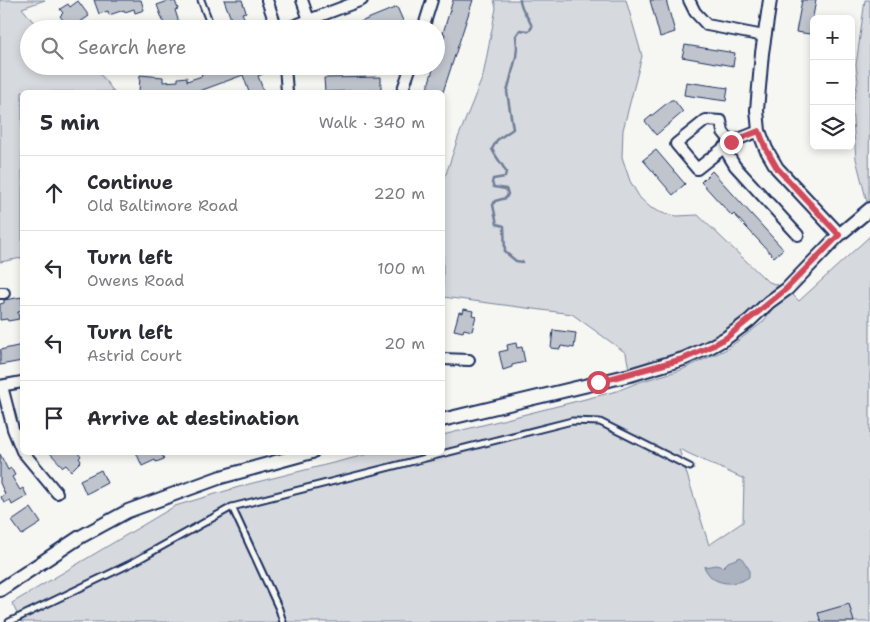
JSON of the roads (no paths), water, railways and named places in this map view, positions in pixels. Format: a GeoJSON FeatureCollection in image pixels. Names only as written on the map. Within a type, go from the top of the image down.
{"type":"FeatureCollection","features":[{"type":"Feature","properties":{"kind":"street"},"geometry":{"type":"LineString","coordinates":[[266,0],[274,20]]}},
{"type":"Feature","properties":{"kind":"street"},"geometry":{"type":"LineString","coordinates":[[302,0],[309,20],[362,0]]}},
{"type":"Feature","properties":{"kind":"street"},"geometry":{"type":"LineString","coordinates":[[426,20],[432,0]]}},
{"type":"Feature","properties":{"kind":"street"},"geometry":{"type":"LineString","coordinates":[[689,0],[695,12],[707,26],[764,36]]}},
{"type":"Feature","properties":{"kind":"street"},"geometry":{"type":"LineString","coordinates":[[770,0],[756,110],[759,131],[766,149],[777,168],[839,235]]}},
{"type":"Feature","properties":{"kind":"street"},"geometry":{"type":"LineString","coordinates":[[286,75],[288,90]]}},
{"type":"Feature","properties":{"kind":"street"},"geometry":{"type":"LineString","coordinates":[[403,90],[408,75]]}},
{"type":"Feature","properties":{"kind":"street"},"geometry":{"type":"LineString","coordinates":[[759,131],[727,145],[697,169],[676,144],[706,120],[721,121],[727,145],[735,166],[798,235]]}},
{"type":"Feature","properties":{"kind":"street"},"geometry":{"type":"LineString","coordinates":[[445,419],[630,375],[683,359],[710,347],[726,338],[786,289],[839,235],[870,209]]}},
{"type":"Feature","properties":{"kind":"street"},"geometry":{"type":"LineString","coordinates":[[445,359],[469,360]]}},
{"type":"Feature","properties":{"kind":"street"},"geometry":{"type":"LineString","coordinates":[[20,382],[1,386],[13,429],[20,445]]}},
{"type":"Feature","properties":{"kind":"street"},"geometry":{"type":"LineString","coordinates":[[25,455],[57,493]]}},
{"type":"Feature","properties":{"kind":"street"},"geometry":{"type":"LineString","coordinates":[[0,590],[80,537],[128,511],[220,477],[301,455]]}},
{"type":"Feature","properties":{"kind":"lane"},"geometry":{"type":"LineString","coordinates":[[201,0],[209,20]]}},
{"type":"Feature","properties":{"kind":"lane"},"geometry":{"type":"LineString","coordinates":[[445,453],[572,421],[600,422],[690,467]]}},
{"type":"Feature","properties":{"kind":"lane"},"geometry":{"type":"LineString","coordinates":[[9,622],[132,563],[232,507],[438,455]]}},
{"type":"Feature","properties":{"kind":"lane"},"geometry":{"type":"LineString","coordinates":[[232,507],[279,609],[283,622]]}},
{"type":"Feature","properties":{"kind":"waterway"},"geometry":{"type":"LineString","coordinates":[[520,0],[532,27],[529,31],[520,30],[516,36],[516,57],[507,92],[513,129],[497,140],[492,149],[506,172],[505,177],[493,179],[492,183],[494,187],[506,189],[508,194],[506,198],[495,201],[493,205],[497,224],[504,226],[505,252],[516,261],[523,262]]}}]}
